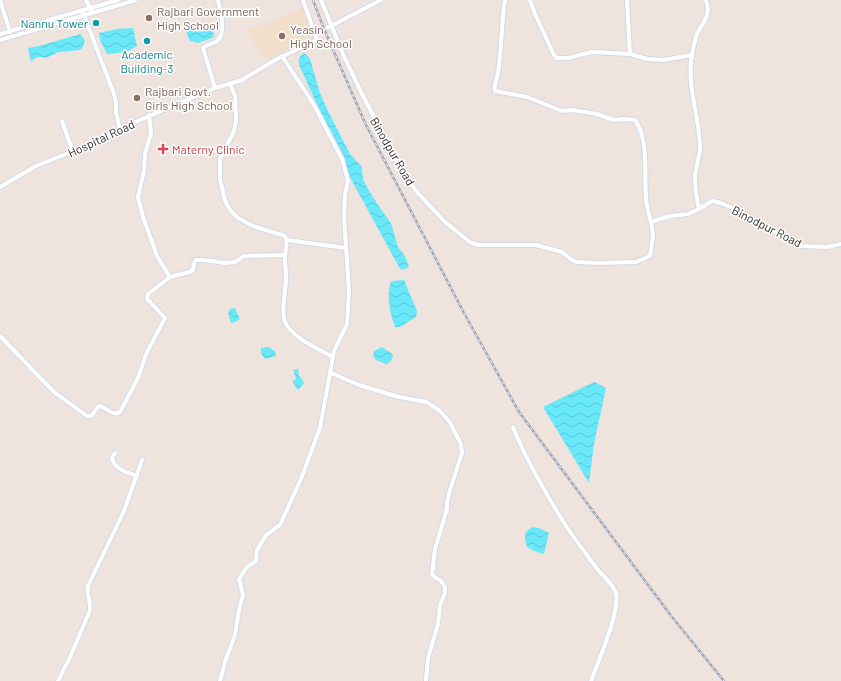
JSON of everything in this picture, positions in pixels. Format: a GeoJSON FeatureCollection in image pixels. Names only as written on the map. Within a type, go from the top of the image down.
{"type":"FeatureCollection","features":[{"type":"Feature","properties":{"kind":"street"},"geometry":{"type":"LineString","coordinates":[[0,0],[11,36]]}},
{"type":"Feature","properties":{"kind":"street"},"geometry":{"type":"LineString","coordinates":[[86,0],[91,10]]}},
{"type":"Feature","properties":{"kind":"street"},"geometry":{"type":"LineString","coordinates":[[91,10],[118,0]]}},
{"type":"Feature","properties":{"kind":"street"},"geometry":{"type":"LineString","coordinates":[[0,34],[82,12],[136,0]]}},
{"type":"Feature","properties":{"kind":"street"},"geometry":{"type":"LineString","coordinates":[[215,88],[203,48],[218,40],[221,36],[222,17],[218,0]]}},
{"type":"Feature","properties":{"kind":"street"},"geometry":{"type":"LineString","coordinates":[[303,0],[314,33],[331,26],[381,0]]}},
{"type":"Feature","properties":{"kind":"street"},"geometry":{"type":"LineString","coordinates":[[321,0],[331,26]]}},
{"type":"Feature","properties":{"kind":"street"},"geometry":{"type":"LineString","coordinates":[[505,0],[498,70],[494,86],[495,91],[527,97],[562,111],[572,110],[597,114],[614,120],[635,120],[639,126],[644,146],[646,199],[651,222]]}},
{"type":"Feature","properties":{"kind":"street"},"geometry":{"type":"LineString","coordinates":[[530,0],[554,55],[557,58],[568,58],[592,52],[630,54],[663,60],[692,55]]}},
{"type":"Feature","properties":{"kind":"street"},"geometry":{"type":"LineString","coordinates":[[627,0],[630,54]]}},
{"type":"Feature","properties":{"kind":"street"},"geometry":{"type":"LineString","coordinates":[[699,209],[695,180],[700,149],[690,66],[697,34],[707,16],[708,8],[706,0]]}},
{"type":"Feature","properties":{"kind":"street"},"geometry":{"type":"LineString","coordinates":[[0,40],[82,12]]}},
{"type":"Feature","properties":{"kind":"street"},"geometry":{"type":"LineString","coordinates":[[82,12],[114,94],[120,130]]}},
{"type":"Feature","properties":{"kind":"street","name":"Binodpur Road"},"geometry":{"type":"LineString","coordinates":[[331,26],[362,94],[403,173],[417,192],[445,222],[471,243],[479,245],[536,245],[562,252],[578,262],[636,262],[650,256],[653,236],[651,222],[670,216],[688,214],[712,201],[721,202],[743,213],[800,246],[828,247],[841,244]]}},
{"type":"Feature","properties":{"kind":"street","name":"Hospital Road"},"geometry":{"type":"LineString","coordinates":[[0,187],[36,166],[96,143],[120,130],[124,126],[215,88],[242,80],[282,56],[317,40],[314,33]]}},
{"type":"Feature","properties":{"kind":"street"},"geometry":{"type":"LineString","coordinates":[[220,681],[225,662],[235,636],[243,595],[239,579],[247,567],[256,561],[258,550],[266,535],[280,525],[301,479],[320,428],[334,351],[347,324],[349,292],[344,216],[345,195],[348,181],[342,159],[314,106],[282,56]]}},
{"type":"Feature","properties":{"kind":"street"},"geometry":{"type":"LineString","coordinates":[[230,84],[235,96],[236,121],[234,131],[220,159],[220,180],[225,201],[230,210],[238,218],[253,226],[285,236],[287,240],[283,313],[286,323],[304,341],[333,357]]}},
{"type":"Feature","properties":{"kind":"street"},"geometry":{"type":"LineString","coordinates":[[149,116],[150,133],[138,197],[143,217],[157,256],[170,277]]}},
{"type":"Feature","properties":{"kind":"street"},"geometry":{"type":"LineString","coordinates":[[62,121],[73,152]]}},
{"type":"Feature","properties":{"kind":"street"},"geometry":{"type":"LineString","coordinates":[[287,240],[346,248]]}},
{"type":"Feature","properties":{"kind":"street"},"geometry":{"type":"LineString","coordinates":[[0,336],[54,392],[66,402],[89,416],[93,415],[99,406],[115,414],[120,412],[138,378],[147,352],[165,318],[147,299],[148,294],[170,277],[193,270],[196,260],[225,263],[235,262],[244,256],[285,255]]}},
{"type":"Feature","properties":{"kind":"street"},"geometry":{"type":"LineString","coordinates":[[331,373],[359,385],[395,396],[426,402],[439,410],[449,421],[461,444],[462,453],[450,490],[447,510],[434,549],[432,576],[442,582],[445,587],[445,593],[440,605],[438,624],[428,658],[426,681]]}},
{"type":"Feature","properties":{"kind":"street"},"geometry":{"type":"LineString","coordinates":[[513,427],[523,452],[537,478],[566,525],[614,589],[616,595],[614,615],[591,681]]}},
{"type":"Feature","properties":{"kind":"street"},"geometry":{"type":"LineString","coordinates":[[115,453],[112,458],[113,464],[117,468],[136,476]]}},
{"type":"Feature","properties":{"kind":"street"},"geometry":{"type":"LineString","coordinates":[[58,681],[90,610],[91,602],[87,590],[88,586],[124,511],[142,460]]}},
{"type":"Feature","properties":{"kind":"shaded area","name":"Yeasin High School"},"geometry":{"type":"Polygon","coordinates":[[[304,8],[316,40],[268,63],[246,31],[304,8]]]}},
{"type":"Feature","properties":{"kind":"water"},"geometry":{"type":"Polygon","coordinates":[[[208,24],[212,26],[214,37],[198,43],[190,41],[186,31],[188,29],[193,26],[208,24]]]}},
{"type":"Feature","properties":{"kind":"water"},"geometry":{"type":"Polygon","coordinates":[[[133,28],[137,46],[126,52],[107,54],[100,40],[99,33],[117,29],[133,28]]]}},
{"type":"Feature","properties":{"kind":"water"},"geometry":{"type":"Polygon","coordinates":[[[80,34],[85,40],[83,47],[80,50],[59,52],[46,58],[38,57],[31,62],[28,48],[80,34]]]}},
{"type":"Feature","properties":{"kind":"water"},"geometry":{"type":"Polygon","coordinates":[[[304,53],[310,59],[320,93],[328,111],[350,154],[362,167],[363,179],[380,208],[391,223],[398,247],[405,256],[409,267],[402,270],[399,267],[353,183],[299,65],[299,58],[304,53]]]}},
{"type":"Feature","properties":{"kind":"water"},"geometry":{"type":"Polygon","coordinates":[[[404,280],[417,311],[416,317],[400,327],[395,327],[389,304],[390,286],[391,281],[404,280]]]}},
{"type":"Feature","properties":{"kind":"water"},"geometry":{"type":"Polygon","coordinates":[[[235,308],[240,319],[231,323],[228,313],[230,309],[235,308]]]}},
{"type":"Feature","properties":{"kind":"water"},"geometry":{"type":"Polygon","coordinates":[[[268,347],[275,351],[276,356],[265,359],[261,348],[268,347]]]}},
{"type":"Feature","properties":{"kind":"water"},"geometry":{"type":"Polygon","coordinates":[[[382,347],[393,356],[391,361],[386,364],[376,360],[373,356],[374,351],[382,347]]]}},
{"type":"Feature","properties":{"kind":"water"},"geometry":{"type":"Polygon","coordinates":[[[298,369],[299,376],[304,383],[298,390],[292,381],[296,379],[293,370],[298,369]]]}},
{"type":"Feature","properties":{"kind":"water"},"geometry":{"type":"Polygon","coordinates":[[[594,382],[606,388],[594,444],[589,483],[543,407],[594,382]]]}},
{"type":"Feature","properties":{"kind":"water"},"geometry":{"type":"Polygon","coordinates":[[[532,527],[539,528],[549,533],[544,554],[527,547],[525,533],[532,527]]]}},
{"type":"Feature","properties":{"kind":"railway"},"geometry":{"type":"LineString","coordinates":[[313,0],[366,125],[464,313],[519,412],[672,617],[724,681]]}},
{"type":"Feature","properties":{"kind":"place","name":"Rajbari Government High School"},"geometry":{"type":"Point","coordinates":[149,18]}},
{"type":"Feature","properties":{"kind":"place","name":"Nannu Tower"},"geometry":{"type":"Point","coordinates":[96,23]}},
{"type":"Feature","properties":{"kind":"place","name":"Yeasin High School"},"geometry":{"type":"Point","coordinates":[282,36]}},
{"type":"Feature","properties":{"kind":"place","name":"Academic Building-3"},"geometry":{"type":"Point","coordinates":[147,41]}},
{"type":"Feature","properties":{"kind":"place","name":"Rajbari Govt. Girls High School"},"geometry":{"type":"Point","coordinates":[137,98]}},
{"type":"Feature","properties":{"kind":"place","name":"Materny Clinic"},"geometry":{"type":"Point","coordinates":[163,149]}}]}
